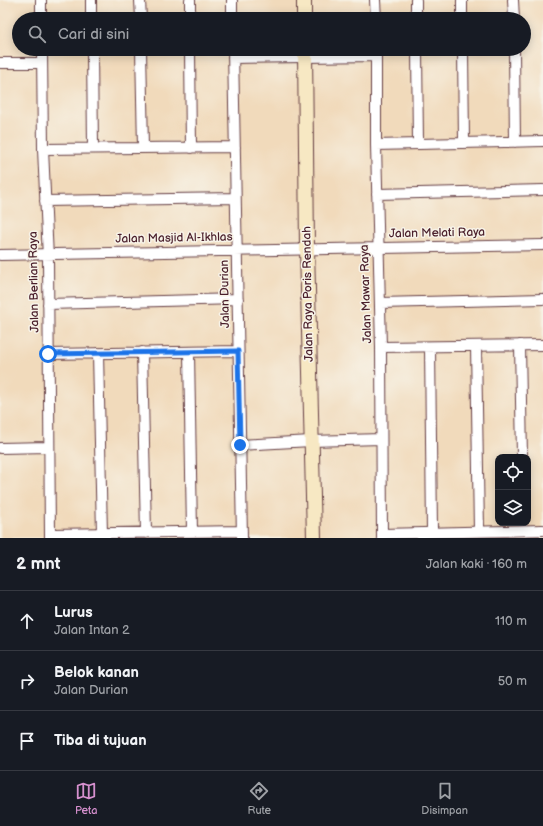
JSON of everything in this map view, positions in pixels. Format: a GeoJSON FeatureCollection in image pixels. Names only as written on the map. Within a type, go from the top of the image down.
{"type":"FeatureCollection","features":[{"type":"Feature","properties":{"kind":"street"},"geometry":{"type":"LineString","coordinates":[[41,0],[41,12]]}},
{"type":"Feature","properties":{"kind":"street"},"geometry":{"type":"LineString","coordinates":[[91,0],[91,12]]}},
{"type":"Feature","properties":{"kind":"street"},"geometry":{"type":"LineString","coordinates":[[140,0],[140,12]]}},
{"type":"Feature","properties":{"kind":"street"},"geometry":{"type":"LineString","coordinates":[[190,0],[190,12]]}},
{"type":"Feature","properties":{"kind":"street"},"geometry":{"type":"LineString","coordinates":[[232,0],[232,12]]}},
{"type":"Feature","properties":{"kind":"street"},"geometry":{"type":"LineString","coordinates":[[304,0],[304,12]]}},
{"type":"Feature","properties":{"kind":"street"},"geometry":{"type":"LineString","coordinates":[[375,0],[376,12]]}},
{"type":"Feature","properties":{"kind":"street"},"geometry":{"type":"LineString","coordinates":[[416,0],[416,12]]}},
{"type":"Feature","properties":{"kind":"street"},"geometry":{"type":"LineString","coordinates":[[462,0],[462,12]]}},
{"type":"Feature","properties":{"kind":"street"},"geometry":{"type":"LineString","coordinates":[[513,0],[514,12]]}},
{"type":"Feature","properties":{"kind":"street","name":"Jalan Berlian Raya"},"geometry":{"type":"LineString","coordinates":[[42,56],[43,149],[48,304],[50,536]]}},
{"type":"Feature","properties":{"kind":"street"},"geometry":{"type":"LineString","coordinates":[[92,56],[93,148]]}},
{"type":"Feature","properties":{"kind":"street"},"geometry":{"type":"LineString","coordinates":[[141,56],[143,148]]}},
{"type":"Feature","properties":{"kind":"street"},"geometry":{"type":"LineString","coordinates":[[190,56],[191,148]]}},
{"type":"Feature","properties":{"kind":"street","name":"Jalan Durian"},"geometry":{"type":"LineString","coordinates":[[233,56],[242,535]]}},
{"type":"Feature","properties":{"kind":"street","name":"Jalan Raya Poris Rendah"},"geometry":{"type":"LineString","coordinates":[[305,56],[304,248],[312,441],[314,538]]}},
{"type":"Feature","properties":{"kind":"street","name":"Jalan Mawar Raya"},"geometry":{"type":"LineString","coordinates":[[376,56],[376,145],[381,347],[382,536]]}},
{"type":"Feature","properties":{"kind":"street"},"geometry":{"type":"LineString","coordinates":[[417,56],[418,144]]}},
{"type":"Feature","properties":{"kind":"street"},"geometry":{"type":"LineString","coordinates":[[463,56],[464,142]]}},
{"type":"Feature","properties":{"kind":"street"},"geometry":{"type":"LineString","coordinates":[[514,56],[515,142]]}},
{"type":"Feature","properties":{"kind":"street"},"geometry":{"type":"LineString","coordinates":[[0,63],[42,63]]}},
{"type":"Feature","properties":{"kind":"street"},"geometry":{"type":"LineString","coordinates":[[376,145],[543,141]]}},
{"type":"Feature","properties":{"kind":"street"},"geometry":{"type":"LineString","coordinates":[[43,149],[235,147]]}},
{"type":"Feature","properties":{"kind":"street"},"geometry":{"type":"LineString","coordinates":[[377,194],[543,190]]}},
{"type":"Feature","properties":{"kind":"street"},"geometry":{"type":"LineString","coordinates":[[45,201],[235,198]]}},
{"type":"Feature","properties":{"kind":"street","name":"Jalan Melati Raya"},"geometry":{"type":"LineString","coordinates":[[304,248],[543,245]]}},
{"type":"Feature","properties":{"kind":"street","name":"Jalan Masjid Al-Ikhlas"},"geometry":{"type":"LineString","coordinates":[[0,255],[304,248]]}},
{"type":"Feature","properties":{"kind":"street"},"geometry":{"type":"LineString","coordinates":[[48,304],[238,299]]}},
{"type":"Feature","properties":{"kind":"street"},"geometry":{"type":"LineString","coordinates":[[380,303],[543,299]]}},
{"type":"Feature","properties":{"kind":"street"},"geometry":{"type":"LineString","coordinates":[[520,345],[522,454]]}},
{"type":"Feature","properties":{"kind":"street"},"geometry":{"type":"LineString","coordinates":[[381,347],[543,345]]}},
{"type":"Feature","properties":{"kind":"street"},"geometry":{"type":"LineString","coordinates":[[430,346],[432,531]]}},
{"type":"Feature","properties":{"kind":"street"},"geometry":{"type":"LineString","coordinates":[[476,346],[479,531]]}},
{"type":"Feature","properties":{"kind":"street"},"geometry":{"type":"LineString","coordinates":[[48,354],[238,351]]}},
{"type":"Feature","properties":{"kind":"street"},"geometry":{"type":"LineString","coordinates":[[142,352],[146,533]]}},
{"type":"Feature","properties":{"kind":"street"},"geometry":{"type":"LineString","coordinates":[[189,352],[192,532]]}},
{"type":"Feature","properties":{"kind":"street"},"geometry":{"type":"LineString","coordinates":[[98,353],[102,534]]}},
{"type":"Feature","properties":{"kind":"street"},"geometry":{"type":"LineString","coordinates":[[240,445],[381,439]]}},
{"type":"Feature","properties":{"kind":"street"},"geometry":{"type":"LineString","coordinates":[[0,448],[50,447]]}},
{"type":"Feature","properties":{"kind":"street"},"geometry":{"type":"LineString","coordinates":[[382,536],[432,531],[479,531],[524,526],[543,530]]}},
{"type":"Feature","properties":{"kind":"street"},"geometry":{"type":"LineString","coordinates":[[50,536],[192,532],[242,535]]}},
{"type":"Feature","properties":{"kind":"route"},"geometry":{"type":"LineString","coordinates":[[48,354],[238,351],[240,445]]}}]}
